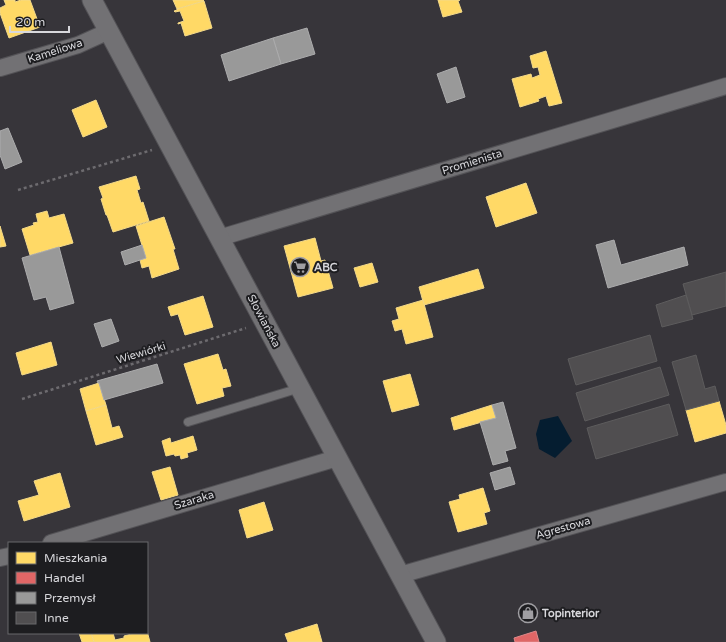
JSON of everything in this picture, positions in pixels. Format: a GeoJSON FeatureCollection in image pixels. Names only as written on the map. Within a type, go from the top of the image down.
{"type":"FeatureCollection","features":[{"type":"Feature","properties":{"kind":"street","name":"Słowiańska"},"geometry":{"type":"LineString","coordinates":[[92,0],[436,642]]}},
{"type":"Feature","properties":{"kind":"street","name":"Kameliowa"},"geometry":{"type":"LineString","coordinates":[[0,68],[78,45],[109,31]]}},
{"type":"Feature","properties":{"kind":"street","name":"Promienista"},"geometry":{"type":"LineString","coordinates":[[219,238],[726,86]]}},
{"type":"Feature","properties":{"kind":"street","name":"Szaraka"},"geometry":{"type":"LineString","coordinates":[[54,542],[337,458]]}},
{"type":"Feature","properties":{"kind":"street","name":"Agrestowa"},"geometry":{"type":"LineString","coordinates":[[400,575],[726,482]]}},
{"type":"Feature","properties":{"kind":"lane"},"geometry":{"type":"LineString","coordinates":[[188,422],[300,388]]}},
{"type":"Feature","properties":{"kind":"path"},"geometry":{"type":"LineString","coordinates":[[18,190],[169,144]]}},
{"type":"Feature","properties":{"kind":"path","name":"Wiewiórki"},"geometry":{"type":"LineString","coordinates":[[22,399],[265,322]]}},
{"type":"Feature","properties":{"kind":"water"},"geometry":{"type":"Polygon","coordinates":[[[558,416],[572,441],[555,458],[539,449],[536,434],[540,420],[558,416]]]}},
{"type":"Feature","properties":{"kind":"building: Mieszkania"},"geometry":{"type":"Polygon","coordinates":[[[4,0],[15,0],[15,2],[30,0],[40,27],[9,38],[0,13],[0,8],[6,5],[4,0]]]}},
{"type":"Feature","properties":{"kind":"building: Mieszkania"},"geometry":{"type":"Polygon","coordinates":[[[173,0],[203,0],[204,1],[177,9],[173,0]]]}},
{"type":"Feature","properties":{"kind":"building: Mieszkania"},"geometry":{"type":"Polygon","coordinates":[[[438,0],[460,0],[458,1],[462,12],[443,17],[438,0]]]}},
{"type":"Feature","properties":{"kind":"building: Mieszkania"},"geometry":{"type":"Polygon","coordinates":[[[204,1],[212,28],[185,36],[181,23],[178,24],[184,21],[180,11],[174,11],[204,1]]]}},
{"type":"Feature","properties":{"kind":"building: Mieszkania"},"geometry":{"type":"Polygon","coordinates":[[[546,51],[562,103],[549,106],[546,96],[538,99],[539,101],[520,107],[512,79],[531,74],[532,78],[540,75],[538,67],[533,68],[530,56],[546,51]]]}},
{"type":"Feature","properties":{"kind":"building: Mieszkania"},"geometry":{"type":"Polygon","coordinates":[[[96,100],[107,127],[83,137],[72,110],[96,100]]]}},
{"type":"Feature","properties":{"kind":"building: Mieszkania"},"geometry":{"type":"Polygon","coordinates":[[[136,176],[140,189],[137,190],[141,203],[143,202],[149,221],[113,232],[101,199],[103,198],[99,187],[136,176]]]}},
{"type":"Feature","properties":{"kind":"building: Mieszkania"},"geometry":{"type":"Polygon","coordinates":[[[526,183],[537,213],[496,227],[486,197],[526,183]]]}},
{"type":"Feature","properties":{"kind":"building: Mieszkania"},"geometry":{"type":"Polygon","coordinates":[[[47,211],[49,218],[64,214],[73,243],[30,255],[22,229],[38,222],[36,214],[47,211]]]}},
{"type":"Feature","properties":{"kind":"building: Mieszkania"},"geometry":{"type":"Polygon","coordinates":[[[164,217],[175,249],[173,249],[179,269],[152,278],[149,266],[142,268],[140,260],[146,258],[136,226],[164,217]]]}},
{"type":"Feature","properties":{"kind":"building: Mieszkania"},"geometry":{"type":"Polygon","coordinates":[[[0,226],[6,246],[0,247],[0,226]]]}},
{"type":"Feature","properties":{"kind":"building: Mieszkania"},"geometry":{"type":"Polygon","coordinates":[[[315,238],[321,261],[325,260],[333,288],[298,297],[284,246],[315,238]]]}},
{"type":"Feature","properties":{"kind":"building: Mieszkania"},"geometry":{"type":"Polygon","coordinates":[[[372,263],[378,282],[360,287],[354,268],[372,263]]]}},
{"type":"Feature","properties":{"kind":"building: Mieszkania"},"geometry":{"type":"Polygon","coordinates":[[[478,269],[484,288],[424,305],[419,287],[478,269]]]}},
{"type":"Feature","properties":{"kind":"building: Mieszkania"},"geometry":{"type":"Polygon","coordinates":[[[203,296],[213,327],[185,335],[178,314],[171,316],[168,307],[203,296]]]}},
{"type":"Feature","properties":{"kind":"building: Mieszkania"},"geometry":{"type":"Polygon","coordinates":[[[423,300],[433,337],[406,344],[402,329],[395,331],[392,321],[399,319],[396,308],[423,300]]]}},
{"type":"Feature","properties":{"kind":"building: Mieszkania"},"geometry":{"type":"Polygon","coordinates":[[[51,342],[57,365],[22,375],[16,353],[51,342]]]}},
{"type":"Feature","properties":{"kind":"building: Mieszkania"},"geometry":{"type":"Polygon","coordinates":[[[218,354],[223,370],[226,369],[231,386],[222,388],[224,396],[197,404],[184,364],[218,354]]]}},
{"type":"Feature","properties":{"kind":"building: Mieszkania"},"geometry":{"type":"Polygon","coordinates":[[[410,374],[419,405],[392,412],[383,381],[410,374]]]}},
{"type":"Feature","properties":{"kind":"building: Mieszkania"},"geometry":{"type":"Polygon","coordinates":[[[99,383],[106,405],[86,411],[80,389],[99,383]]]}},
{"type":"Feature","properties":{"kind":"building: Mieszkania"},"geometry":{"type":"Polygon","coordinates":[[[719,401],[726,425],[726,433],[695,442],[686,410],[719,401]]]}},
{"type":"Feature","properties":{"kind":"building: Mieszkania"},"geometry":{"type":"Polygon","coordinates":[[[106,405],[112,428],[119,426],[123,437],[96,445],[86,411],[106,405]]]}},
{"type":"Feature","properties":{"kind":"building: Mieszkania"},"geometry":{"type":"Polygon","coordinates":[[[492,405],[496,418],[454,430],[451,418],[492,405]]]}},
{"type":"Feature","properties":{"kind":"building: Mieszkania"},"geometry":{"type":"Polygon","coordinates":[[[193,436],[197,450],[187,453],[188,457],[181,459],[180,455],[175,456],[174,454],[166,456],[162,441],[170,438],[171,443],[193,436]]]}},
{"type":"Feature","properties":{"kind":"building: Mieszkania"},"geometry":{"type":"Polygon","coordinates":[[[170,467],[178,495],[161,500],[152,472],[170,467]]]}},
{"type":"Feature","properties":{"kind":"building: Mieszkania"},"geometry":{"type":"Polygon","coordinates":[[[60,473],[70,507],[24,521],[18,501],[39,495],[34,481],[60,473]]]}},
{"type":"Feature","properties":{"kind":"building: Mieszkania"},"geometry":{"type":"Polygon","coordinates":[[[483,488],[490,511],[484,513],[487,524],[458,532],[449,502],[460,499],[459,495],[483,488]]]}},
{"type":"Feature","properties":{"kind":"building: Mieszkania"},"geometry":{"type":"Polygon","coordinates":[[[264,502],[273,530],[247,538],[239,510],[264,502]]]}},
{"type":"Feature","properties":{"kind":"building: Mieszkania"},"geometry":{"type":"Polygon","coordinates":[[[317,624],[322,642],[288,642],[285,634],[317,624]]]}},
{"type":"Feature","properties":{"kind":"building: Mieszkania"},"geometry":{"type":"Polygon","coordinates":[[[79,634],[91,634],[94,642],[82,642],[79,634]]]}},
{"type":"Feature","properties":{"kind":"building: Mieszkania"},"geometry":{"type":"Polygon","coordinates":[[[91,634],[113,634],[115,640],[124,638],[124,636],[131,634],[148,634],[150,642],[94,642],[91,634]]]}},
{"type":"Feature","properties":{"kind":"building: Handel"},"geometry":{"type":"Polygon","coordinates":[[[536,631],[539,642],[515,642],[514,638],[536,631]]]}},
{"type":"Feature","properties":{"kind":"building: Przemysł"},"geometry":{"type":"Polygon","coordinates":[[[307,28],[315,54],[281,64],[273,38],[307,28]]]}},
{"type":"Feature","properties":{"kind":"building: Przemysł"},"geometry":{"type":"Polygon","coordinates":[[[273,38],[281,64],[229,81],[221,55],[273,38]]]}},
{"type":"Feature","properties":{"kind":"building: Przemysł"},"geometry":{"type":"Polygon","coordinates":[[[456,67],[465,97],[447,103],[437,74],[456,67]]]}},
{"type":"Feature","properties":{"kind":"building: Przemysł"},"geometry":{"type":"Polygon","coordinates":[[[8,128],[22,162],[5,169],[0,155],[0,131],[8,128]]]}},
{"type":"Feature","properties":{"kind":"building: Przemysł"},"geometry":{"type":"Polygon","coordinates":[[[614,240],[621,265],[684,247],[688,265],[608,288],[596,245],[614,240]]]}},
{"type":"Feature","properties":{"kind":"building: Przemysł"},"geometry":{"type":"Polygon","coordinates":[[[142,245],[146,258],[125,265],[121,252],[142,245]]]}},
{"type":"Feature","properties":{"kind":"building: Przemysł"},"geometry":{"type":"Polygon","coordinates":[[[59,247],[74,303],[50,310],[46,297],[34,300],[22,258],[59,247]]]}},
{"type":"Feature","properties":{"kind":"building: Przemysł"},"geometry":{"type":"Polygon","coordinates":[[[111,319],[119,341],[102,347],[94,324],[111,319]]]}},
{"type":"Feature","properties":{"kind":"building: Przemysł"},"geometry":{"type":"Polygon","coordinates":[[[157,364],[163,383],[104,400],[97,381],[157,364]]]}},
{"type":"Feature","properties":{"kind":"building: Przemysł"},"geometry":{"type":"Polygon","coordinates":[[[503,402],[516,448],[505,451],[508,461],[493,465],[480,422],[496,418],[492,405],[503,402]]]}},
{"type":"Feature","properties":{"kind":"building: Przemysł"},"geometry":{"type":"Polygon","coordinates":[[[510,467],[515,484],[495,490],[490,473],[510,467]]]}},
{"type":"Feature","properties":{"kind":"building: Inne"},"geometry":{"type":"Polygon","coordinates":[[[726,272],[726,306],[692,315],[683,284],[726,272]]]}},
{"type":"Feature","properties":{"kind":"building: Inne"},"geometry":{"type":"Polygon","coordinates":[[[686,295],[693,319],[662,327],[656,305],[686,295]]]}},
{"type":"Feature","properties":{"kind":"building: Inne"},"geometry":{"type":"Polygon","coordinates":[[[650,335],[657,361],[576,385],[568,359],[650,335]]]}},
{"type":"Feature","properties":{"kind":"building: Inne"},"geometry":{"type":"Polygon","coordinates":[[[696,355],[705,389],[715,386],[719,401],[686,410],[672,362],[696,355]]]}},
{"type":"Feature","properties":{"kind":"building: Inne"},"geometry":{"type":"Polygon","coordinates":[[[660,367],[669,395],[585,421],[576,393],[660,367]]]}},
{"type":"Feature","properties":{"kind":"building: Inne"},"geometry":{"type":"Polygon","coordinates":[[[669,404],[678,435],[596,459],[587,428],[669,404]]]}},
{"type":"Feature","properties":{"kind":"place","name":"ABC"},"geometry":{"type":"Point","coordinates":[300,267]}},
{"type":"Feature","properties":{"kind":"place","name":"Topinterior"},"geometry":{"type":"Point","coordinates":[528,613]}}]}
